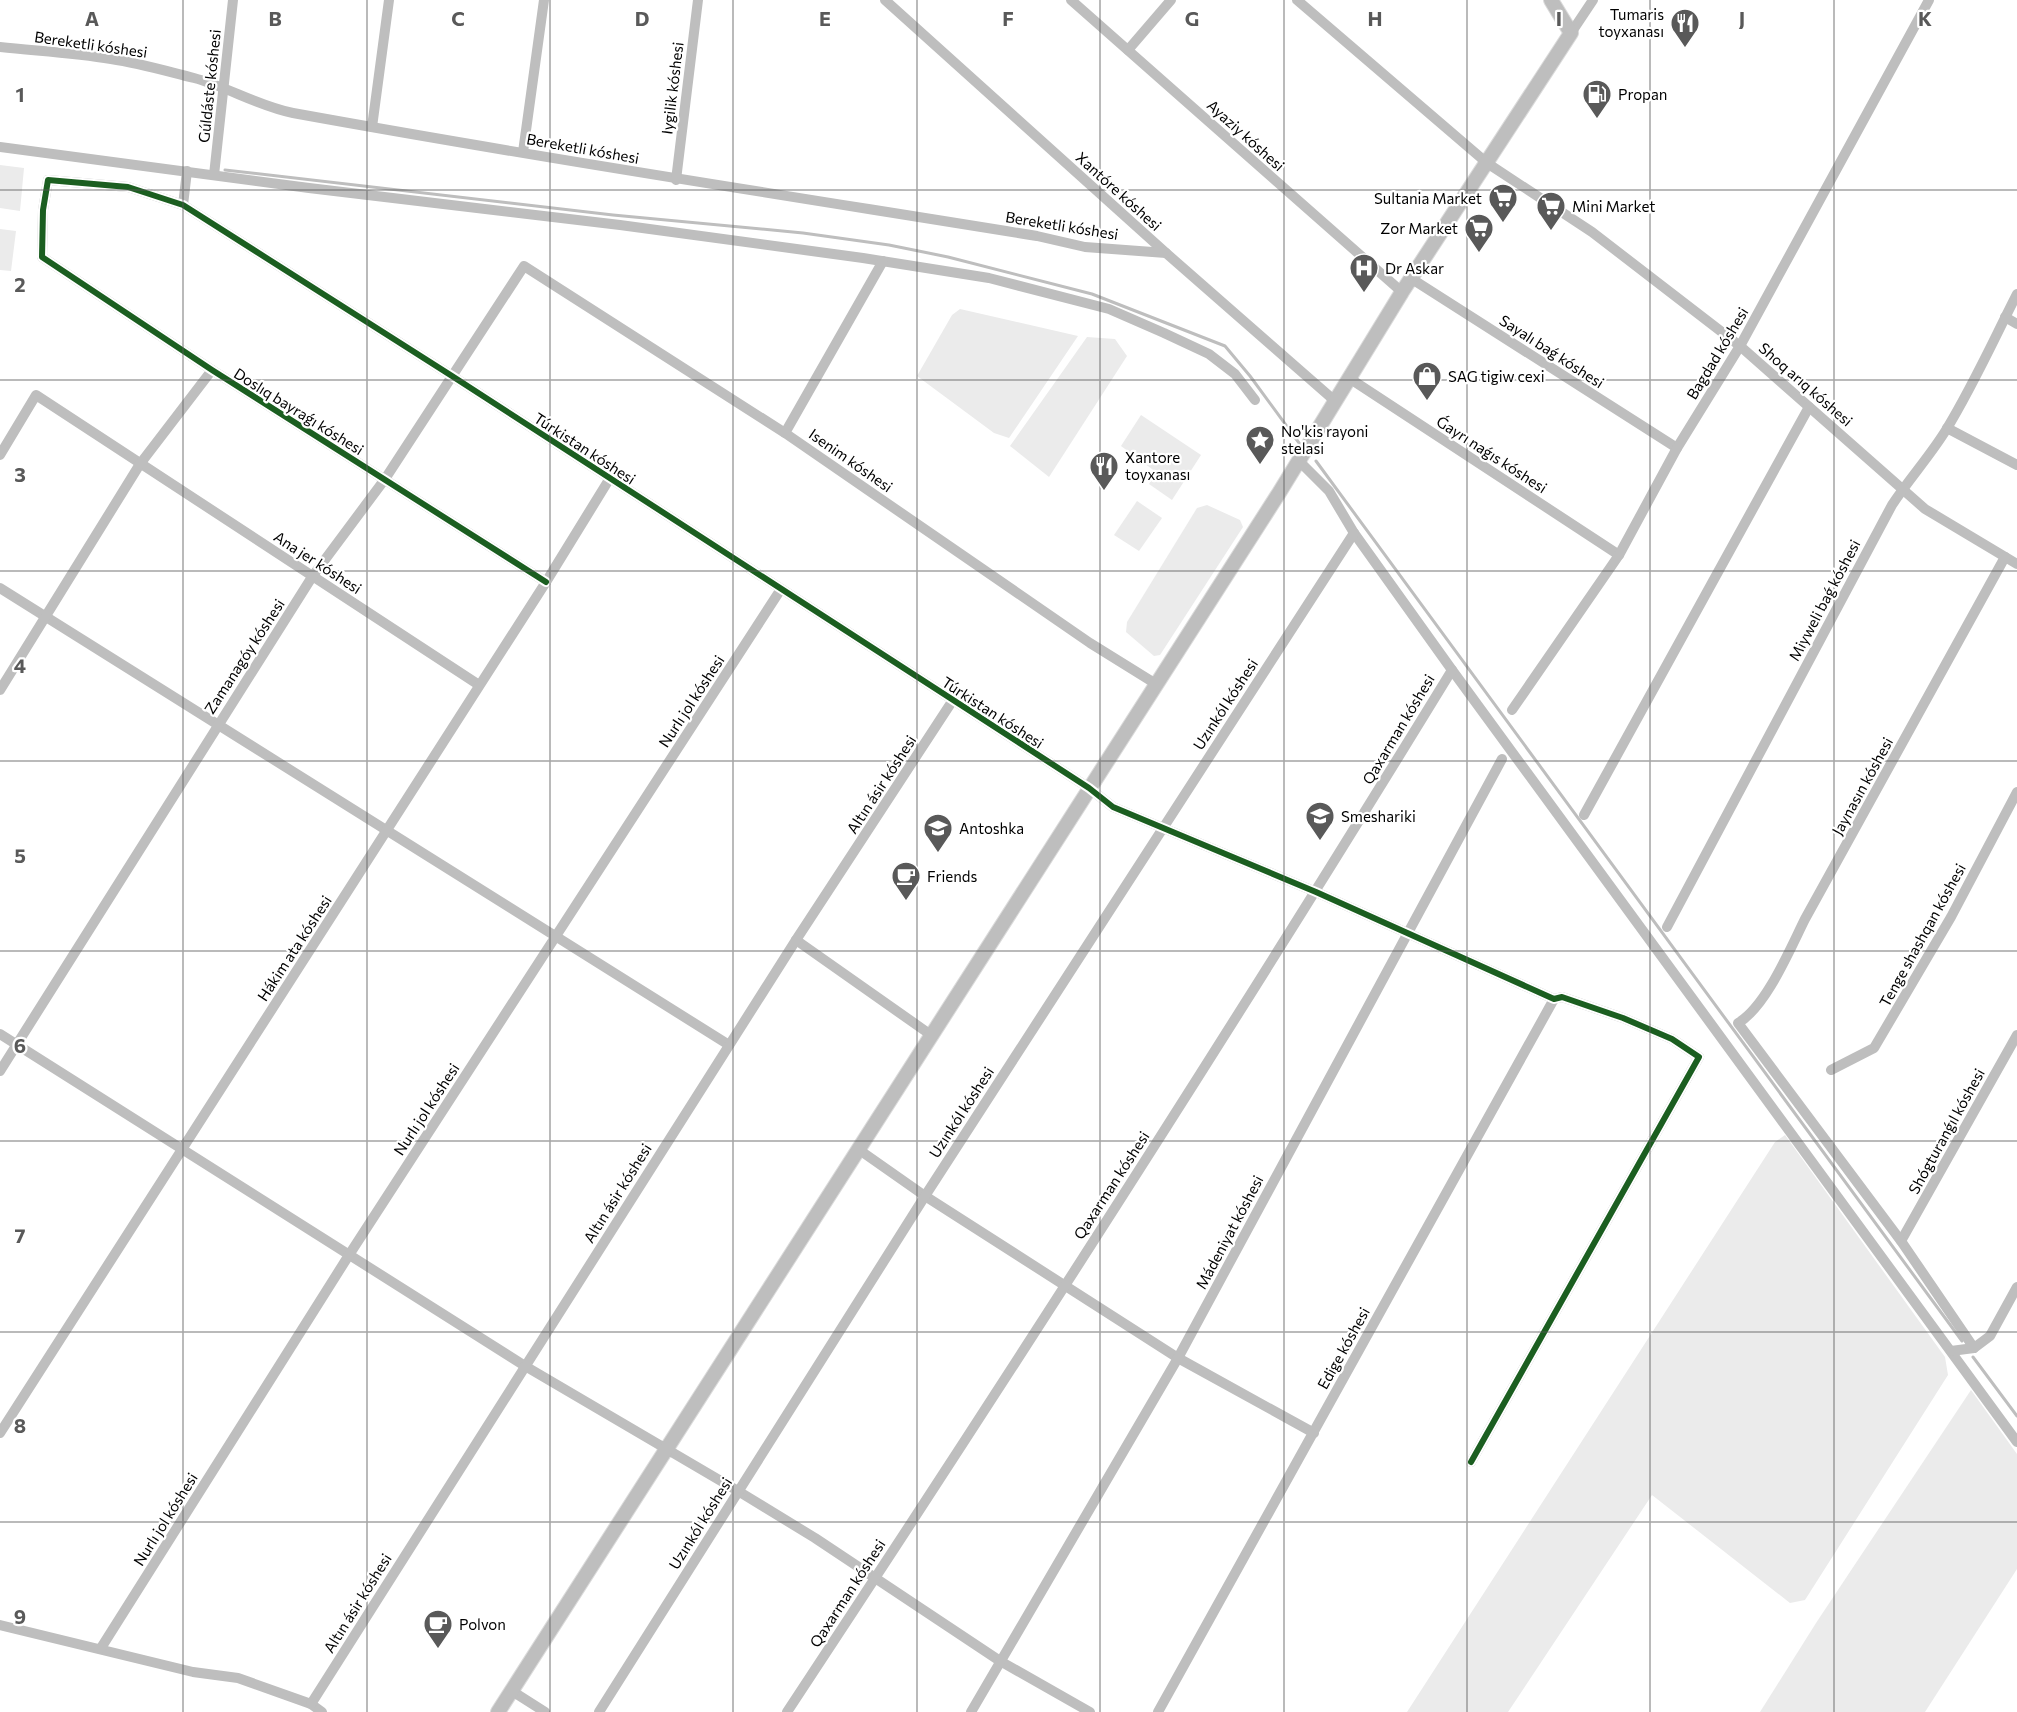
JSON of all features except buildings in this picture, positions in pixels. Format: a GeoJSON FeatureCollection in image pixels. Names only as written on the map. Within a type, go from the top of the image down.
{"type":"FeatureCollection","features":[{"type":"Feature","properties":{"kind":"main road"},"geometry":{"type":"LineString","coordinates":[[498,1712],[1299,461],[1402,292],[1571,33],[1551,0]]}},
{"type":"Feature","properties":{"kind":"street","name":"Gúldáste kóshesi"},"geometry":{"type":"LineString","coordinates":[[214,175],[233,0]]}},
{"type":"Feature","properties":{"kind":"street"},"geometry":{"type":"LineString","coordinates":[[372,127],[389,0]]}},
{"type":"Feature","properties":{"kind":"street"},"geometry":{"type":"LineString","coordinates":[[523,152],[544,0]]}},
{"type":"Feature","properties":{"kind":"street","name":"Iygilik kóshesi"},"geometry":{"type":"LineString","coordinates":[[676,180],[698,0]]}},
{"type":"Feature","properties":{"kind":"street","name":"Xantóre kóshesi"},"geometry":{"type":"LineString","coordinates":[[885,0],[1166,254],[1335,401]]}},
{"type":"Feature","properties":{"kind":"street","name":"Ayaziy kóshesi"},"geometry":{"type":"LineString","coordinates":[[1071,0],[1402,292]]}},
{"type":"Feature","properties":{"kind":"street"},"geometry":{"type":"LineString","coordinates":[[1128,50],[1171,0]]}},
{"type":"Feature","properties":{"kind":"street","name":"Shoq arıq kóshesi"},"geometry":{"type":"LineString","coordinates":[[1297,0],[1487,163],[1592,232],[1740,346],[1925,509],[2017,564]]}},
{"type":"Feature","properties":{"kind":"street"},"geometry":{"type":"LineString","coordinates":[[1571,33],[1593,0]]}},
{"type":"Feature","properties":{"kind":"street","name":"Bagdad kóshesi"},"geometry":{"type":"LineString","coordinates":[[1512,710],[1618,555],[1677,448],[1740,346],[1929,0]]}},
{"type":"Feature","properties":{"kind":"street","name":"Bereketli kóshesi"},"geometry":{"type":"LineString","coordinates":[[0,47],[111,59],[146,66],[224,87],[251,101],[288,112],[372,127],[676,180],[1013,232],[1085,247],[1166,254]]}},
{"type":"Feature","properties":{"kind":"street"},"geometry":{"type":"LineString","coordinates":[[0,147],[620,225],[989,278],[1109,309],[1209,354],[1235,374],[1254,400]]}},
{"type":"Feature","properties":{"kind":"street"},"geometry":{"type":"LineString","coordinates":[[183,205],[187,171]]}},
{"type":"Feature","properties":{"kind":"street","name":"Túrkistan kóshesi"},"geometry":{"type":"LineString","coordinates":[[42,256],[48,180],[128,187],[183,205],[1089,788],[1113,807],[1316,892],[1554,999],[1563,997],[1623,1018],[1672,1039],[1700,1057],[1471,1462]]}},
{"type":"Feature","properties":{"kind":"street","name":"Doslıq bayraǵı kóshesi"},"geometry":{"type":"LineString","coordinates":[[42,256],[212,370],[546,582]]}},
{"type":"Feature","properties":{"kind":"street"},"geometry":{"type":"LineString","coordinates":[[785,433],[883,261]]}},
{"type":"Feature","properties":{"kind":"street","name":"Zamanagóy kóshesi"},"geometry":{"type":"LineString","coordinates":[[0,1071],[312,577],[385,479],[524,266]]}},
{"type":"Feature","properties":{"kind":"street","name":"Isenim kóshesi"},"geometry":{"type":"LineString","coordinates":[[524,266],[785,433],[1090,643],[1156,684]]}},
{"type":"Feature","properties":{"kind":"street","name":"Sayalı baǵ kóshesi"},"geometry":{"type":"LineString","coordinates":[[1412,279],[1677,448]]}},
{"type":"Feature","properties":{"kind":"street","name":"Miyweli baǵ kóshesi"},"geometry":{"type":"LineString","coordinates":[[1667,927],[1886,515],[1903,488],[1927,460],[1947,428],[2017,294]]}},
{"type":"Feature","properties":{"kind":"street"},"geometry":{"type":"LineString","coordinates":[[2005,317],[2017,324]]}},
{"type":"Feature","properties":{"kind":"street"},"geometry":{"type":"LineString","coordinates":[[0,690],[140,464],[212,370]]}},
{"type":"Feature","properties":{"kind":"street","name":"Ǵayrı naǵıs kóshesi"},"geometry":{"type":"LineString","coordinates":[[1349,378],[1618,555]]}},
{"type":"Feature","properties":{"kind":"street","name":"Ana jer kóshesi"},"geometry":{"type":"LineString","coordinates":[[0,454],[36,396],[479,685]]}},
{"type":"Feature","properties":{"kind":"street"},"geometry":{"type":"LineString","coordinates":[[1584,815],[1809,407]]}},
{"type":"Feature","properties":{"kind":"street"},"geometry":{"type":"LineString","coordinates":[[1947,428],[2017,465]]}},
{"type":"Feature","properties":{"kind":"street"},"geometry":{"type":"LineString","coordinates":[[1299,461],[1329,491],[1354,533],[1452,670],[2017,1442]]}},
{"type":"Feature","properties":{"kind":"street","name":"Hákim ata kóshesi"},"geometry":{"type":"LineString","coordinates":[[0,1433],[387,831],[610,478]]}},
{"type":"Feature","properties":{"kind":"street","name":"Uzınkól kóshesi"},"geometry":{"type":"LineString","coordinates":[[599,1712],[925,1196],[1354,533]]}},
{"type":"Feature","properties":{"kind":"street","name":"Jaynasın kóshesi"},"geometry":{"type":"LineString","coordinates":[[1901,1241],[1738,1023],[1749,1017],[1774,980],[1805,919],[2005,557]]}},
{"type":"Feature","properties":{"kind":"street"},"geometry":{"type":"LineString","coordinates":[[0,588],[729,1046]]}},
{"type":"Feature","properties":{"kind":"street","name":"Nurlı jol kóshesi"},"geometry":{"type":"LineString","coordinates":[[101,1648],[349,1255],[781,589]]}},
{"type":"Feature","properties":{"kind":"street","name":"Qaxarman kóshesi"},"geometry":{"type":"LineString","coordinates":[[787,1712],[1066,1284],[1316,892],[1452,670]]}},
{"type":"Feature","properties":{"kind":"street","name":"Altın ásir kóshesi"},"geometry":{"type":"LineString","coordinates":[[311,1704],[796,940],[953,700]]}},
{"type":"Feature","properties":{"kind":"street","name":"Mádeniyat kóshesi"},"geometry":{"type":"LineString","coordinates":[[971,1712],[1178,1358],[1502,759]]}},
{"type":"Feature","properties":{"kind":"street","name":"Tenge shashqan kóshesi"},"geometry":{"type":"LineString","coordinates":[[1831,1070],[1874,1048],[1951,917],[2017,792]]}},
{"type":"Feature","properties":{"kind":"street"},"geometry":{"type":"LineString","coordinates":[[796,940],[931,1035]]}},
{"type":"Feature","properties":{"kind":"street","name":"Edige kóshesi"},"geometry":{"type":"LineString","coordinates":[[1158,1712],[1554,999]]}},
{"type":"Feature","properties":{"kind":"street"},"geometry":{"type":"LineString","coordinates":[[0,1034],[525,1366],[738,1491],[1000,1661],[1090,1712]]}},
{"type":"Feature","properties":{"kind":"street","name":"Shógturanǵıl kóshesi"},"geometry":{"type":"LineString","coordinates":[[1901,1241],[2017,1035]]}},
{"type":"Feature","properties":{"kind":"street"},"geometry":{"type":"LineString","coordinates":[[858,1149],[925,1196],[1066,1284],[1178,1358],[1314,1433]]}},
{"type":"Feature","properties":{"kind":"street"},"geometry":{"type":"LineString","coordinates":[[1901,1241],[1974,1348]]}},
{"type":"Feature","properties":{"kind":"street"},"geometry":{"type":"LineString","coordinates":[[1951,1351],[1974,1348],[1990,1336],[2017,1287]]}},
{"type":"Feature","properties":{"kind":"street"},"geometry":{"type":"LineString","coordinates":[[0,1625],[193,1672],[237,1678],[311,1704],[322,1712]]}},
{"type":"Feature","properties":{"kind":"street"},"geometry":{"type":"LineString","coordinates":[[512,1691],[544,1712]]}},
{"type":"Feature","properties":{"kind":"shaded area"},"geometry":{"type":"Polygon","coordinates":[[[0,165],[24,168],[20,211],[0,208],[0,165]]]}},
{"type":"Feature","properties":{"kind":"shaded area"},"geometry":{"type":"Polygon","coordinates":[[[0,229],[16,231],[11,271],[0,270],[0,229]]]}},
{"type":"Feature","properties":{"kind":"shaded area"},"geometry":{"type":"Polygon","coordinates":[[[960,309],[1078,336],[1009,438],[994,433],[917,376],[952,315],[960,309]]]}},
{"type":"Feature","properties":{"kind":"shaded area"},"geometry":{"type":"Polygon","coordinates":[[[1087,337],[1115,339],[1127,356],[1049,477],[1010,446],[1087,337]]]}},
{"type":"Feature","properties":{"kind":"shaded area"},"geometry":{"type":"Polygon","coordinates":[[[1141,415],[1201,455],[1172,500],[1149,484],[1156,472],[1121,446],[1141,415]]]}},
{"type":"Feature","properties":{"kind":"shaded area"},"geometry":{"type":"Polygon","coordinates":[[[1137,501],[1162,518],[1139,551],[1114,535],[1137,501]]]}},
{"type":"Feature","properties":{"kind":"shaded area"},"geometry":{"type":"Polygon","coordinates":[[[1207,505],[1240,520],[1243,527],[1160,655],[1154,656],[1126,632],[1127,622],[1197,508],[1207,505]]]}},
{"type":"Feature","properties":{"kind":"shaded area"},"geometry":{"type":"Polygon","coordinates":[[[1785,1135],[1945,1357],[1948,1375],[1805,1600],[1790,1603],[1652,1495],[1508,1712],[1407,1712],[1775,1142],[1785,1135]]]}},
{"type":"Feature","properties":{"kind":"shaded area"},"geometry":{"type":"Polygon","coordinates":[[[1971,1390],[2017,1454],[2017,1569],[1925,1712],[1760,1712],[1816,1623],[1971,1390]]]}},
{"type":"Feature","properties":{"kind":"waterway"},"geometry":{"type":"LineString","coordinates":[[225,170],[613,215],[803,233],[889,245],[948,257],[1092,294],[1225,346],[1302,447]]}},
{"type":"Feature","properties":{"kind":"waterway"},"geometry":{"type":"LineString","coordinates":[[1316,461],[1962,1341]]}},
{"type":"Feature","properties":{"kind":"waterway"},"geometry":{"type":"LineString","coordinates":[[1973,1357],[2017,1416]]}},
{"type":"Feature","properties":{"kind":"cycle path"},"geometry":{"type":"LineString","coordinates":[[546,582],[212,370],[42,257],[43,210],[48,180],[128,187],[183,205],[964,707],[1089,788],[1113,807],[1316,892],[1554,999],[1562,997],[1623,1018],[1672,1039],[1699,1057],[1471,1462]]}},
{"type":"Feature","properties":{"kind":"place","name":"Tumaris toyxanası"},"geometry":{"type":"Point","coordinates":[1685,48]}},
{"type":"Feature","properties":{"kind":"place","name":"Propan"},"geometry":{"type":"Point","coordinates":[1597,120]}},
{"type":"Feature","properties":{"kind":"place","name":"Sultania Market"},"geometry":{"type":"Point","coordinates":[1503,224]}},
{"type":"Feature","properties":{"kind":"place","name":"Mini Market"},"geometry":{"type":"Point","coordinates":[1551,232]}},
{"type":"Feature","properties":{"kind":"place","name":"Zor Market"},"geometry":{"type":"Point","coordinates":[1479,254]}},
{"type":"Feature","properties":{"kind":"place","name":"Dr Askar"},"geometry":{"type":"Point","coordinates":[1364,294]}},
{"type":"Feature","properties":{"kind":"place","name":"SAG tigiw cexi"},"geometry":{"type":"Point","coordinates":[1427,402]}},
{"type":"Feature","properties":{"kind":"place","name":"No'kis rayoni stelasi"},"geometry":{"type":"Point","coordinates":[1260,466]}},
{"type":"Feature","properties":{"kind":"place","name":"Xantore toyxanası"},"geometry":{"type":"Point","coordinates":[1104,492]}},
{"type":"Feature","properties":{"kind":"place","name":"Smeshariki"},"geometry":{"type":"Point","coordinates":[1320,842]}},
{"type":"Feature","properties":{"kind":"place","name":"Antoshka"},"geometry":{"type":"Point","coordinates":[938,854]}},
{"type":"Feature","properties":{"kind":"place","name":"Friends"},"geometry":{"type":"Point","coordinates":[906,902]}},
{"type":"Feature","properties":{"kind":"place","name":"Polvon"},"geometry":{"type":"Point","coordinates":[438,1650]}}]}
